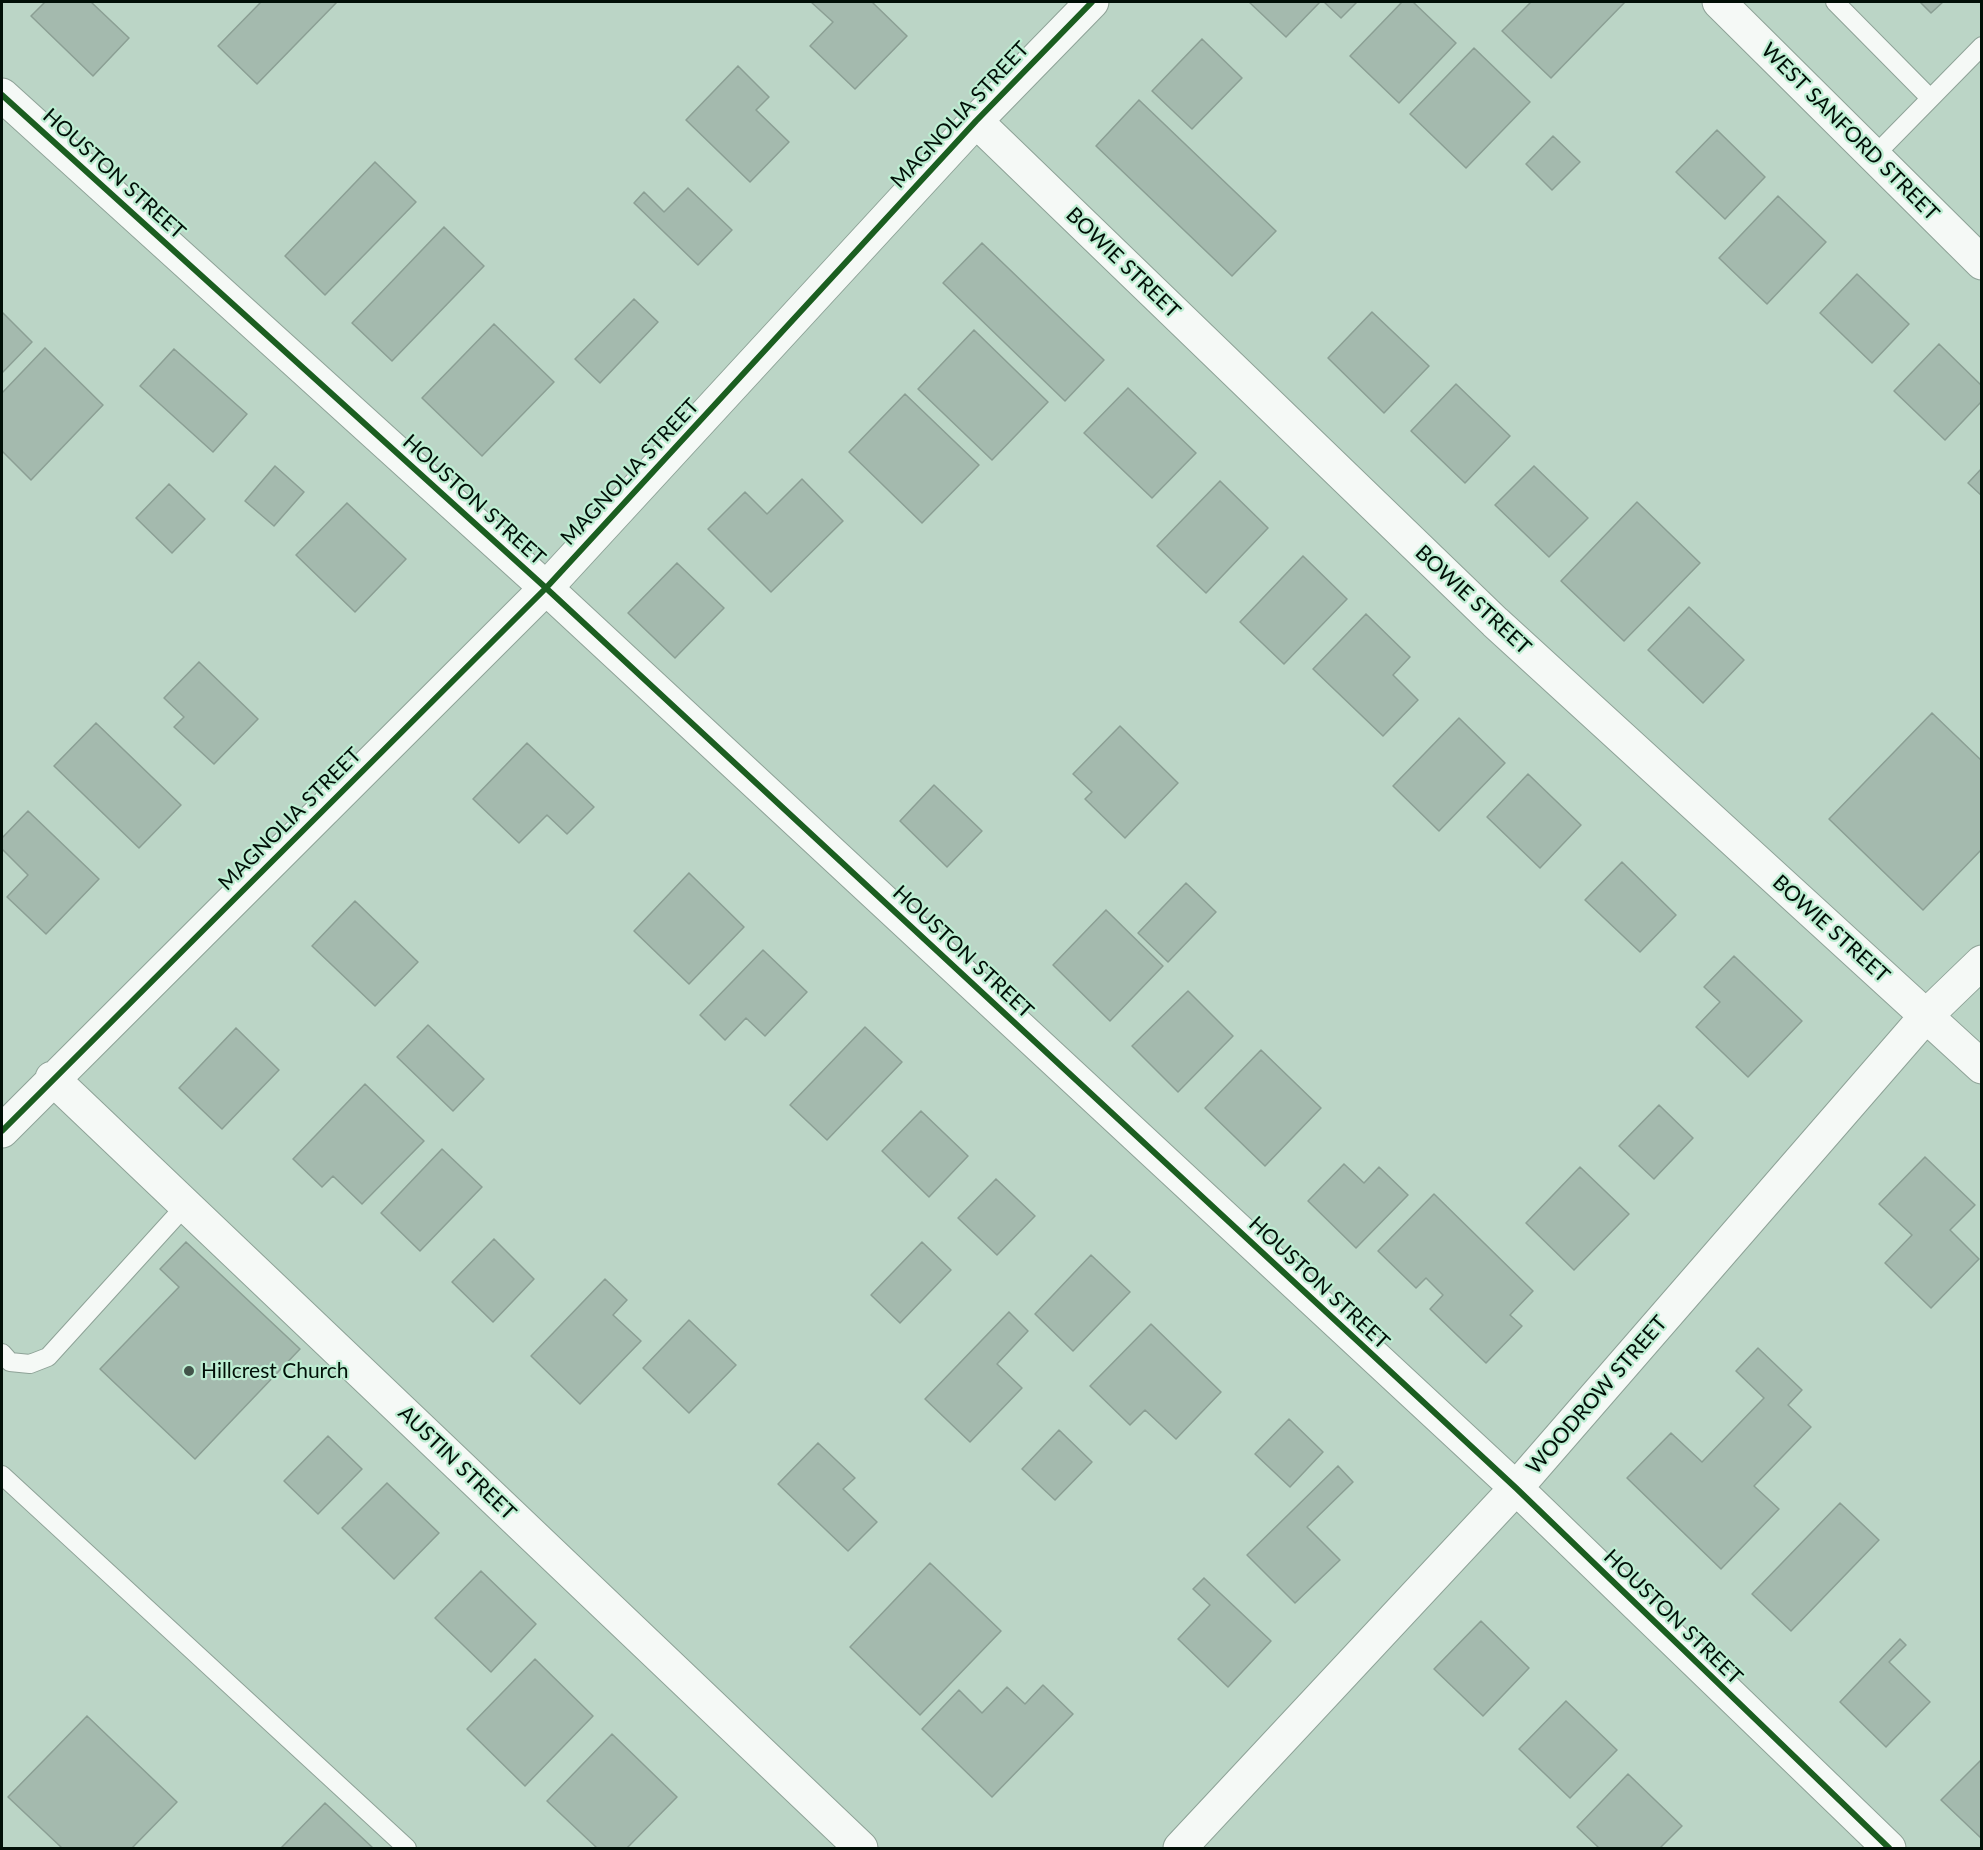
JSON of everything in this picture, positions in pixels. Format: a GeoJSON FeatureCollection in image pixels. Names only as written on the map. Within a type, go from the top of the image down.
{"type":"FeatureCollection","features":[{"type":"Feature","properties":{"kind":"street","name":"MAGNOLIA STREET"},"geometry":{"type":"LineString","coordinates":[[2,1131],[52,1078],[546,588],[976,121],[1092,2]]}},
{"type":"Feature","properties":{"kind":"street","name":"WEST SANFORD STREET"},"geometry":{"type":"LineString","coordinates":[[1719,2],[1982,263]]}},
{"type":"Feature","properties":{"kind":"street","name":"HOUSTON STREET"},"geometry":{"type":"LineString","coordinates":[[2,95],[546,588],[1516,1488],[1889,1848]]}},
{"type":"Feature","properties":{"kind":"street","name":"BOWIE STREET"},"geometry":{"type":"LineString","coordinates":[[976,121],[1495,622],[1982,1067]]}},
{"type":"Feature","properties":{"kind":"street","name":"WOODROW STREET"},"geometry":{"type":"LineString","coordinates":[[1180,1848],[1516,1488],[1926,1016],[1982,962]]}},
{"type":"Feature","properties":{"kind":"street","name":"AUSTIN STREET"},"geometry":{"type":"LineString","coordinates":[[52,1078],[861,1848]]}},
{"type":"Feature","properties":{"kind":"lane"},"geometry":{"type":"LineString","coordinates":[[1835,2],[1930,98]]}},
{"type":"Feature","properties":{"kind":"lane"},"geometry":{"type":"LineString","coordinates":[[1874,156],[1930,98],[1978,56]]}},
{"type":"Feature","properties":{"kind":"lane"},"geometry":{"type":"LineString","coordinates":[[2,1353],[10,1362],[30,1364],[48,1357],[186,1206]]}},
{"type":"Feature","properties":{"kind":"lane"},"geometry":{"type":"LineString","coordinates":[[2,1474],[407,1848]]}},
{"type":"Feature","properties":{"kind":"building"},"geometry":{"type":"Polygon","coordinates":[[[45,2],[91,2],[129,38],[93,76],[31,16],[45,2]]]}},
{"type":"Feature","properties":{"kind":"building"},"geometry":{"type":"Polygon","coordinates":[[[261,2],[337,2],[257,84],[218,46],[261,2]]]}},
{"type":"Feature","properties":{"kind":"building"},"geometry":{"type":"Polygon","coordinates":[[[811,2],[872,2],[907,36],[855,89],[810,46],[833,22],[811,2]]]}},
{"type":"Feature","properties":{"kind":"building"},"geometry":{"type":"Polygon","coordinates":[[[1249,2],[1320,2],[1286,37],[1249,2]]]}},
{"type":"Feature","properties":{"kind":"building"},"geometry":{"type":"Polygon","coordinates":[[[1324,2],[1357,2],[1341,18],[1324,2]]]}},
{"type":"Feature","properties":{"kind":"building"},"geometry":{"type":"Polygon","coordinates":[[[1402,2],[1413,2],[1456,43],[1399,103],[1350,56],[1402,2]]]}},
{"type":"Feature","properties":{"kind":"building"},"geometry":{"type":"Polygon","coordinates":[[[1531,2],[1625,2],[1551,78],[1502,31],[1531,2]]]}},
{"type":"Feature","properties":{"kind":"building"},"geometry":{"type":"Polygon","coordinates":[[[1920,2],[1943,2],[1931,13],[1920,2]]]}},
{"type":"Feature","properties":{"kind":"building"},"geometry":{"type":"Polygon","coordinates":[[[1202,39],[1242,78],[1192,129],[1152,91],[1202,39]]]}},
{"type":"Feature","properties":{"kind":"building"},"geometry":{"type":"Polygon","coordinates":[[[1474,48],[1530,102],[1466,168],[1410,114],[1474,48]]]}},
{"type":"Feature","properties":{"kind":"building"},"geometry":{"type":"Polygon","coordinates":[[[738,66],[769,97],[756,110],[789,142],[750,182],[686,120],[738,66]]]}},
{"type":"Feature","properties":{"kind":"building"},"geometry":{"type":"Polygon","coordinates":[[[1139,100],[1276,231],[1232,276],[1096,146],[1139,100]]]}},
{"type":"Feature","properties":{"kind":"building"},"geometry":{"type":"Polygon","coordinates":[[[1717,130],[1765,177],[1725,219],[1676,172],[1717,130]]]}},
{"type":"Feature","properties":{"kind":"building"},"geometry":{"type":"Polygon","coordinates":[[[1553,136],[1580,162],[1552,190],[1526,164],[1553,136]]]}},
{"type":"Feature","properties":{"kind":"building"},"geometry":{"type":"Polygon","coordinates":[[[375,162],[416,202],[325,295],[285,256],[375,162]]]}},
{"type":"Feature","properties":{"kind":"building"},"geometry":{"type":"Polygon","coordinates":[[[688,188],[732,230],[698,265],[634,203],[644,192],[664,212],[688,188]]]}},
{"type":"Feature","properties":{"kind":"building"},"geometry":{"type":"Polygon","coordinates":[[[1778,196],[1826,242],[1767,304],[1719,258],[1778,196]]]}},
{"type":"Feature","properties":{"kind":"building"},"geometry":{"type":"Polygon","coordinates":[[[444,227],[484,266],[392,361],[352,323],[444,227]]]}},
{"type":"Feature","properties":{"kind":"building"},"geometry":{"type":"Polygon","coordinates":[[[982,243],[1104,360],[1065,401],[943,283],[982,243]]]}},
{"type":"Feature","properties":{"kind":"building"},"geometry":{"type":"Polygon","coordinates":[[[1857,274],[1909,324],[1872,363],[1820,313],[1857,274]]]}},
{"type":"Feature","properties":{"kind":"building"},"geometry":{"type":"Polygon","coordinates":[[[634,299],[658,322],[600,383],[575,359],[634,299]]]}},
{"type":"Feature","properties":{"kind":"building"},"geometry":{"type":"Polygon","coordinates":[[[2,312],[32,342],[2,373],[2,312]]]}},
{"type":"Feature","properties":{"kind":"building"},"geometry":{"type":"Polygon","coordinates":[[[1372,312],[1429,366],[1384,413],[1328,358],[1372,312]]]}},
{"type":"Feature","properties":{"kind":"building"},"geometry":{"type":"Polygon","coordinates":[[[494,324],[554,382],[482,456],[422,398],[494,324]]]}},
{"type":"Feature","properties":{"kind":"building"},"geometry":{"type":"Polygon","coordinates":[[[974,330],[1048,402],[992,460],[918,389],[974,330]]]}},
{"type":"Feature","properties":{"kind":"building"},"geometry":{"type":"Polygon","coordinates":[[[1939,344],[1982,386],[1982,401],[1945,440],[1894,391],[1939,344]]]}},
{"type":"Feature","properties":{"kind":"building"},"geometry":{"type":"Polygon","coordinates":[[[45,348],[103,405],[31,480],[2,451],[2,393],[45,348]]]}},
{"type":"Feature","properties":{"kind":"building"},"geometry":{"type":"Polygon","coordinates":[[[174,349],[247,414],[213,452],[140,386],[174,349]]]}},
{"type":"Feature","properties":{"kind":"building"},"geometry":{"type":"Polygon","coordinates":[[[1456,384],[1510,436],[1465,483],[1411,431],[1456,384]]]}},
{"type":"Feature","properties":{"kind":"building"},"geometry":{"type":"Polygon","coordinates":[[[1128,388],[1196,453],[1152,498],[1084,433],[1128,388]]]}},
{"type":"Feature","properties":{"kind":"building"},"geometry":{"type":"Polygon","coordinates":[[[905,394],[979,465],[922,523],[849,452],[905,394]]]}},
{"type":"Feature","properties":{"kind":"building"},"geometry":{"type":"Polygon","coordinates":[[[275,466],[304,492],[274,526],[245,501],[275,466]]]}},
{"type":"Feature","properties":{"kind":"building"},"geometry":{"type":"Polygon","coordinates":[[[1534,466],[1588,518],[1549,557],[1495,505],[1534,466]]]}},
{"type":"Feature","properties":{"kind":"building"},"geometry":{"type":"Polygon","coordinates":[[[1982,468],[1982,496],[1968,483],[1982,468]]]}},
{"type":"Feature","properties":{"kind":"building"},"geometry":{"type":"Polygon","coordinates":[[[802,479],[843,521],[771,592],[708,529],[745,492],[767,514],[802,479]]]}},
{"type":"Feature","properties":{"kind":"building"},"geometry":{"type":"Polygon","coordinates":[[[1220,481],[1268,528],[1206,593],[1157,546],[1220,481]]]}},
{"type":"Feature","properties":{"kind":"building"},"geometry":{"type":"Polygon","coordinates":[[[169,484],[205,519],[172,553],[136,518],[169,484]]]}},
{"type":"Feature","properties":{"kind":"building"},"geometry":{"type":"Polygon","coordinates":[[[1637,502],[1700,563],[1624,641],[1561,581],[1637,502]]]}},
{"type":"Feature","properties":{"kind":"building"},"geometry":{"type":"Polygon","coordinates":[[[347,503],[406,559],[355,612],[296,555],[347,503]]]}},
{"type":"Feature","properties":{"kind":"building"},"geometry":{"type":"Polygon","coordinates":[[[1303,556],[1347,599],[1284,664],[1240,622],[1303,556]]]}},
{"type":"Feature","properties":{"kind":"building"},"geometry":{"type":"Polygon","coordinates":[[[677,563],[724,608],[675,658],[628,613],[677,563]]]}},
{"type":"Feature","properties":{"kind":"building"},"geometry":{"type":"Polygon","coordinates":[[[1689,607],[1744,660],[1703,703],[1648,650],[1689,607]]]}},
{"type":"Feature","properties":{"kind":"building"},"geometry":{"type":"Polygon","coordinates":[[[1366,614],[1410,657],[1393,675],[1418,700],[1383,736],[1313,669],[1366,614]]]}},
{"type":"Feature","properties":{"kind":"building"},"geometry":{"type":"Polygon","coordinates":[[[199,662],[258,719],[214,764],[174,727],[184,717],[164,698],[199,662]]]}},
{"type":"Feature","properties":{"kind":"building"},"geometry":{"type":"Polygon","coordinates":[[[1932,713],[1982,761],[1982,849],[1923,910],[1829,819],[1932,713]]]}},
{"type":"Feature","properties":{"kind":"building"},"geometry":{"type":"Polygon","coordinates":[[[1459,718],[1505,763],[1439,831],[1393,786],[1459,718]]]}},
{"type":"Feature","properties":{"kind":"building"},"geometry":{"type":"Polygon","coordinates":[[[96,723],[181,805],[139,848],[54,766],[96,723]]]}},
{"type":"Feature","properties":{"kind":"building"},"geometry":{"type":"Polygon","coordinates":[[[1120,726],[1178,783],[1125,838],[1085,799],[1092,792],[1073,774],[1120,726]]]}},
{"type":"Feature","properties":{"kind":"building"},"geometry":{"type":"Polygon","coordinates":[[[527,743],[594,807],[567,834],[547,815],[519,843],[473,799],[527,743]]]}},
{"type":"Feature","properties":{"kind":"building"},"geometry":{"type":"Polygon","coordinates":[[[1528,774],[1581,825],[1540,868],[1487,817],[1528,774]]]}},
{"type":"Feature","properties":{"kind":"building"},"geometry":{"type":"Polygon","coordinates":[[[934,785],[982,831],[947,867],[900,821],[934,785]]]}},
{"type":"Feature","properties":{"kind":"building"},"geometry":{"type":"Polygon","coordinates":[[[28,811],[99,879],[46,934],[7,897],[28,875],[2,849],[2,838],[28,811]]]}},
{"type":"Feature","properties":{"kind":"building"},"geometry":{"type":"Polygon","coordinates":[[[1622,862],[1676,915],[1640,952],[1585,900],[1622,862]]]}},
{"type":"Feature","properties":{"kind":"building"},"geometry":{"type":"Polygon","coordinates":[[[689,873],[744,927],[689,984],[634,931],[689,873]]]}},
{"type":"Feature","properties":{"kind":"building"},"geometry":{"type":"Polygon","coordinates":[[[1186,883],[1216,912],[1168,962],[1138,933],[1186,883]]]}},
{"type":"Feature","properties":{"kind":"building"},"geometry":{"type":"Polygon","coordinates":[[[355,901],[418,962],[375,1006],[312,946],[355,901]]]}},
{"type":"Feature","properties":{"kind":"building"},"geometry":{"type":"Polygon","coordinates":[[[1106,910],[1163,966],[1110,1021],[1053,965],[1106,910]]]}},
{"type":"Feature","properties":{"kind":"building"},"geometry":{"type":"Polygon","coordinates":[[[763,950],[807,992],[765,1036],[746,1018],[725,1040],[700,1015],[763,950]]]}},
{"type":"Feature","properties":{"kind":"building"},"geometry":{"type":"Polygon","coordinates":[[[1734,956],[1802,1021],[1748,1077],[1696,1027],[1720,1002],[1704,987],[1734,956]]]}},
{"type":"Feature","properties":{"kind":"building"},"geometry":{"type":"Polygon","coordinates":[[[1188,991],[1233,1036],[1178,1092],[1132,1046],[1188,991]]]}},
{"type":"Feature","properties":{"kind":"building"},"geometry":{"type":"Polygon","coordinates":[[[428,1025],[484,1079],[453,1111],[397,1057],[428,1025]]]}},
{"type":"Feature","properties":{"kind":"building"},"geometry":{"type":"Polygon","coordinates":[[[865,1027],[902,1062],[827,1140],[790,1105],[865,1027]]]}},
{"type":"Feature","properties":{"kind":"building"},"geometry":{"type":"Polygon","coordinates":[[[236,1028],[279,1070],[222,1129],[179,1088],[236,1028]]]}},
{"type":"Feature","properties":{"kind":"building"},"geometry":{"type":"Polygon","coordinates":[[[1261,1050],[1321,1108],[1265,1166],[1205,1108],[1261,1050]]]}},
{"type":"Feature","properties":{"kind":"building"},"geometry":{"type":"Polygon","coordinates":[[[365,1084],[424,1141],[362,1204],[333,1176],[322,1187],[293,1159],[365,1084]]]}},
{"type":"Feature","properties":{"kind":"building"},"geometry":{"type":"Polygon","coordinates":[[[1659,1105],[1693,1138],[1654,1179],[1619,1146],[1659,1105]]]}},
{"type":"Feature","properties":{"kind":"building"},"geometry":{"type":"Polygon","coordinates":[[[921,1111],[968,1156],[929,1197],[882,1151],[921,1111]]]}},
{"type":"Feature","properties":{"kind":"building"},"geometry":{"type":"Polygon","coordinates":[[[442,1149],[482,1187],[420,1251],[381,1213],[442,1149]]]}},
{"type":"Feature","properties":{"kind":"building"},"geometry":{"type":"Polygon","coordinates":[[[1925,1157],[1975,1205],[1950,1230],[1979,1259],[1931,1308],[1885,1263],[1912,1235],[1879,1204],[1925,1157]]]}},
{"type":"Feature","properties":{"kind":"building"},"geometry":{"type":"Polygon","coordinates":[[[1344,1164],[1364,1183],[1379,1167],[1408,1195],[1356,1248],[1308,1201],[1344,1164]]]}},
{"type":"Feature","properties":{"kind":"building"},"geometry":{"type":"Polygon","coordinates":[[[1580,1167],[1629,1214],[1574,1270],[1526,1223],[1580,1167]]]}},
{"type":"Feature","properties":{"kind":"building"},"geometry":{"type":"Polygon","coordinates":[[[996,1179],[1035,1216],[997,1255],[958,1218],[996,1179]]]}},
{"type":"Feature","properties":{"kind":"building"},"geometry":{"type":"Polygon","coordinates":[[[1434,1194],[1533,1291],[1510,1315],[1522,1326],[1486,1363],[1430,1309],[1443,1295],[1426,1278],[1416,1288],[1378,1251],[1434,1194]]]}},
{"type":"Feature","properties":{"kind":"building"},"geometry":{"type":"Polygon","coordinates":[[[494,1239],[534,1279],[493,1322],[452,1282],[494,1239]]]}},
{"type":"Feature","properties":{"kind":"building"},"geometry":{"type":"Polygon","coordinates":[[[186,1242],[300,1349],[195,1459],[100,1369],[179,1287],[160,1269],[186,1242]]]}},
{"type":"Feature","properties":{"kind":"building"},"geometry":{"type":"Polygon","coordinates":[[[922,1242],[951,1270],[900,1323],[871,1295],[922,1242]]]}},
{"type":"Feature","properties":{"kind":"building"},"geometry":{"type":"Polygon","coordinates":[[[1091,1255],[1130,1292],[1073,1351],[1035,1314],[1091,1255]]]}},
{"type":"Feature","properties":{"kind":"building"},"geometry":{"type":"Polygon","coordinates":[[[605,1279],[627,1300],[613,1315],[641,1341],[580,1404],[531,1356],[605,1279]]]}},
{"type":"Feature","properties":{"kind":"building"},"geometry":{"type":"Polygon","coordinates":[[[1009,1312],[1028,1331],[997,1364],[1022,1388],[970,1442],[925,1399],[1009,1312]]]}},
{"type":"Feature","properties":{"kind":"building"},"geometry":{"type":"Polygon","coordinates":[[[689,1320],[736,1365],[689,1413],[643,1368],[689,1320]]]}},
{"type":"Feature","properties":{"kind":"building"},"geometry":{"type":"Polygon","coordinates":[[[1151,1324],[1221,1392],[1176,1439],[1145,1410],[1130,1425],[1090,1386],[1151,1324]]]}},
{"type":"Feature","properties":{"kind":"building"},"geometry":{"type":"Polygon","coordinates":[[[1758,1348],[1802,1390],[1788,1405],[1811,1427],[1754,1486],[1779,1509],[1721,1569],[1627,1478],[1671,1433],[1702,1462],[1764,1398],[1736,1371],[1758,1348]]]}},
{"type":"Feature","properties":{"kind":"building"},"geometry":{"type":"Polygon","coordinates":[[[1289,1419],[1323,1452],[1290,1487],[1255,1454],[1289,1419]]]}},
{"type":"Feature","properties":{"kind":"building"},"geometry":{"type":"Polygon","coordinates":[[[1059,1430],[1092,1462],[1055,1500],[1022,1469],[1059,1430]]]}},
{"type":"Feature","properties":{"kind":"building"},"geometry":{"type":"Polygon","coordinates":[[[328,1436],[362,1469],[318,1514],[284,1481],[328,1436]]]}},
{"type":"Feature","properties":{"kind":"building"},"geometry":{"type":"Polygon","coordinates":[[[818,1443],[855,1478],[843,1489],[877,1522],[848,1551],[778,1484],[818,1443]]]}},
{"type":"Feature","properties":{"kind":"building"},"geometry":{"type":"Polygon","coordinates":[[[1338,1466],[1353,1482],[1307,1527],[1340,1560],[1295,1603],[1247,1555],[1338,1466]]]}},
{"type":"Feature","properties":{"kind":"building"},"geometry":{"type":"Polygon","coordinates":[[[387,1483],[439,1533],[394,1579],[342,1528],[387,1483]]]}},
{"type":"Feature","properties":{"kind":"building"},"geometry":{"type":"Polygon","coordinates":[[[1840,1503],[1879,1540],[1791,1631],[1752,1594],[1840,1503]]]}},
{"type":"Feature","properties":{"kind":"building"},"geometry":{"type":"Polygon","coordinates":[[[930,1563],[1001,1631],[920,1715],[850,1647],[930,1563]]]}},
{"type":"Feature","properties":{"kind":"building"},"geometry":{"type":"Polygon","coordinates":[[[481,1571],[536,1624],[491,1672],[435,1618],[481,1571]]]}},
{"type":"Feature","properties":{"kind":"building"},"geometry":{"type":"Polygon","coordinates":[[[1204,1578],[1271,1641],[1228,1687],[1178,1639],[1210,1605],[1193,1589],[1204,1578]]]}},
{"type":"Feature","properties":{"kind":"building"},"geometry":{"type":"Polygon","coordinates":[[[1481,1621],[1529,1668],[1483,1716],[1434,1669],[1481,1621]]]}},
{"type":"Feature","properties":{"kind":"building"},"geometry":{"type":"Polygon","coordinates":[[[1900,1639],[1906,1645],[1889,1662],[1930,1702],[1886,1747],[1840,1702],[1900,1639]]]}},
{"type":"Feature","properties":{"kind":"building"},"geometry":{"type":"Polygon","coordinates":[[[535,1659],[593,1716],[525,1786],[467,1729],[535,1659]]]}},
{"type":"Feature","properties":{"kind":"building"},"geometry":{"type":"Polygon","coordinates":[[[1043,1685],[1073,1714],[992,1797],[922,1729],[959,1690],[982,1713],[1007,1687],[1025,1704],[1043,1685]]]}},
{"type":"Feature","properties":{"kind":"building"},"geometry":{"type":"Polygon","coordinates":[[[1566,1701],[1617,1750],[1570,1798],[1519,1749],[1566,1701]]]}},
{"type":"Feature","properties":{"kind":"building"},"geometry":{"type":"Polygon","coordinates":[[[87,1716],[177,1802],[132,1848],[62,1848],[8,1797],[87,1716]]]}},
{"type":"Feature","properties":{"kind":"building"},"geometry":{"type":"Polygon","coordinates":[[[612,1734],[677,1797],[627,1848],[597,1848],[547,1801],[612,1734]]]}},
{"type":"Feature","properties":{"kind":"building"},"geometry":{"type":"Polygon","coordinates":[[[1982,1759],[1982,1839],[1941,1800],[1982,1759]]]}},
{"type":"Feature","properties":{"kind":"building"},"geometry":{"type":"Polygon","coordinates":[[[1628,1774],[1682,1826],[1660,1848],[1599,1848],[1577,1827],[1628,1774]]]}},
{"type":"Feature","properties":{"kind":"building"},"geometry":{"type":"Polygon","coordinates":[[[325,1803],[373,1848],[281,1848],[325,1803]]]}},
{"type":"Feature","properties":{"kind":"cycle path"},"geometry":{"type":"LineString","coordinates":[[2,1131],[546,588],[976,121],[1092,2]]}},
{"type":"Feature","properties":{"kind":"cycle path"},"geometry":{"type":"LineString","coordinates":[[2,95],[546,588],[1516,1488],[1889,1848]]}},
{"type":"Feature","properties":{"kind":"place","name":"Hillcrest Church"},"geometry":{"type":"Point","coordinates":[189,1371]}}]}
